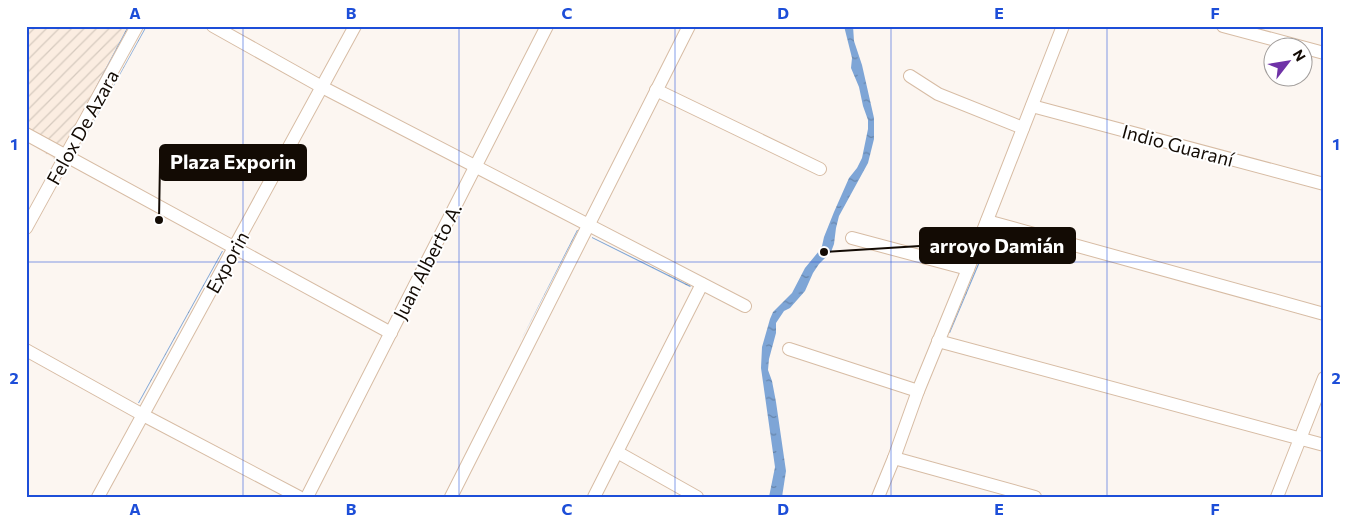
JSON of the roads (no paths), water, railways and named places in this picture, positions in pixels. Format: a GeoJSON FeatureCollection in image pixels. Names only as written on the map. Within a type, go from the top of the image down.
{"type":"FeatureCollection","features":[{"type":"Feature","properties":{"kind":"street","name":"Felox De Azara"},"geometry":{"type":"LineString","coordinates":[[26,228],[137,26]]}},
{"type":"Feature","properties":{"kind":"street"},"geometry":{"type":"LineString","coordinates":[[213,26],[322,86],[745,306]]}},
{"type":"Feature","properties":{"kind":"street","name":"Exporin"},"geometry":{"type":"LineString","coordinates":[[98,497],[355,26]]}},
{"type":"Feature","properties":{"kind":"street","name":"Juan Alberto A."},"geometry":{"type":"LineString","coordinates":[[307,497],[547,26]]}},
{"type":"Feature","properties":{"kind":"street"},"geometry":{"type":"LineString","coordinates":[[451,497],[689,26]]}},
{"type":"Feature","properties":{"kind":"street"},"geometry":{"type":"LineString","coordinates":[[878,497],[918,391],[1063,26]]}},
{"type":"Feature","properties":{"kind":"street"},"geometry":{"type":"LineString","coordinates":[[1223,26],[1324,53]]}},
{"type":"Feature","properties":{"kind":"street"},"geometry":{"type":"LineString","coordinates":[[910,76],[938,94],[1024,128]]}},
{"type":"Feature","properties":{"kind":"street"},"geometry":{"type":"LineString","coordinates":[[656,90],[820,169]]}},
{"type":"Feature","properties":{"kind":"street","name":"Indio Guaraní"},"geometry":{"type":"LineString","coordinates":[[1032,106],[1324,184]]}},
{"type":"Feature","properties":{"kind":"street"},"geometry":{"type":"LineString","coordinates":[[26,134],[391,333]]}},
{"type":"Feature","properties":{"kind":"street"},"geometry":{"type":"LineString","coordinates":[[987,221],[1324,314]]}},
{"type":"Feature","properties":{"kind":"street"},"geometry":{"type":"LineString","coordinates":[[852,238],[968,269]]}},
{"type":"Feature","properties":{"kind":"street"},"geometry":{"type":"LineString","coordinates":[[594,497],[702,284]]}},
{"type":"Feature","properties":{"kind":"street"},"geometry":{"type":"LineString","coordinates":[[938,341],[1324,445]]}},
{"type":"Feature","properties":{"kind":"street"},"geometry":{"type":"LineString","coordinates":[[788,349],[918,391]]}},
{"type":"Feature","properties":{"kind":"street"},"geometry":{"type":"LineString","coordinates":[[26,350],[143,415],[299,497]]}},
{"type":"Feature","properties":{"kind":"street"},"geometry":{"type":"LineString","coordinates":[[1277,497],[1324,378]]}},
{"type":"Feature","properties":{"kind":"street"},"geometry":{"type":"LineString","coordinates":[[617,452],[697,497]]}},
{"type":"Feature","properties":{"kind":"street"},"geometry":{"type":"LineString","coordinates":[[894,458],[1035,497]]}},
{"type":"Feature","properties":{"kind":"water"},"geometry":{"type":"Polygon","coordinates":[[[128,26],[129,26],[63,149],[128,26]]]}},
{"type":"Feature","properties":{"kind":"water"},"geometry":{"type":"Polygon","coordinates":[[[146,26],[147,26],[76,154],[146,26]]]}},
{"type":"Feature","properties":{"kind":"water"},"geometry":{"type":"Polygon","coordinates":[[[844,26],[853,26],[854,41],[862,65],[874,118],[874,139],[868,163],[839,216],[831,252],[813,273],[805,291],[790,308],[784,311],[776,323],[776,333],[768,370],[776,402],[786,471],[782,497],[769,497],[775,467],[761,368],[762,347],[773,312],[792,293],[805,268],[822,246],[849,178],[862,158],[868,129],[868,120],[859,87],[851,68],[852,58],[844,26]]]}},
{"type":"Feature","properties":{"kind":"water"},"geometry":{"type":"Polygon","coordinates":[[[577,230],[578,230],[519,344],[577,230]]]}},
{"type":"Feature","properties":{"kind":"water"},"geometry":{"type":"Polygon","coordinates":[[[990,235],[991,236],[949,333],[990,235]]]}},
{"type":"Feature","properties":{"kind":"water"},"geometry":{"type":"Polygon","coordinates":[[[592,237],[691,286],[690,287],[592,237]]]}},
{"type":"Feature","properties":{"kind":"water"},"geometry":{"type":"Polygon","coordinates":[[[222,251],[223,251],[138,403],[222,251]]]}},
{"type":"Feature","properties":{"kind":"place","name":"Plaza Exporin"},"geometry":{"type":"Point","coordinates":[159,220]}},
{"type":"Feature","properties":{"kind":"place","name":"arroyo Damián"},"geometry":{"type":"Point","coordinates":[824,252]}}]}
